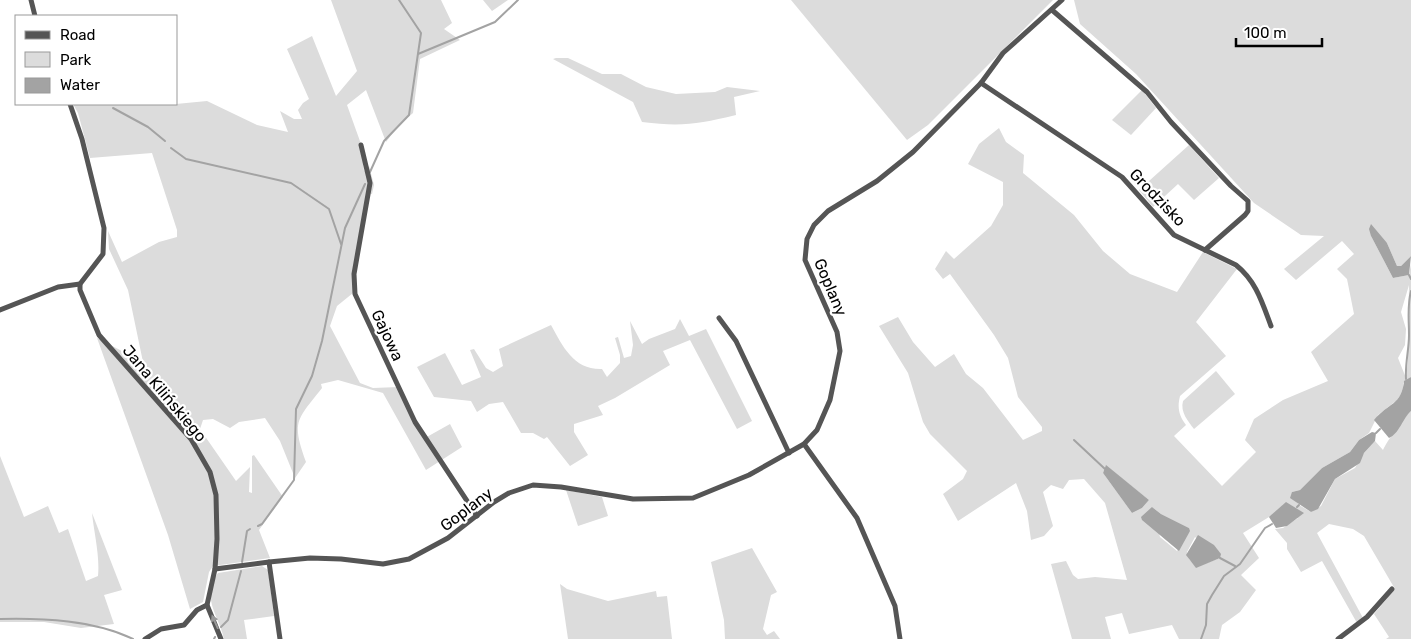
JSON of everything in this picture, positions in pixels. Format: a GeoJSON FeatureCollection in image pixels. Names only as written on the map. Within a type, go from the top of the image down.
{"type":"FeatureCollection","features":[{"type":"Feature","properties":{"kind":"street"},"geometry":{"type":"LineString","coordinates":[[31,0],[35,15]]}},
{"type":"Feature","properties":{"kind":"street"},"geometry":{"type":"LineString","coordinates":[[981,82],[1003,53],[1062,0]]}},
{"type":"Feature","properties":{"kind":"street"},"geometry":{"type":"LineString","coordinates":[[1052,10],[1147,92],[1177,128],[1231,186],[1248,200],[1248,210],[1245,215],[1205,250]]}},
{"type":"Feature","properties":{"kind":"street","name":"Goplany"},"geometry":{"type":"LineString","coordinates":[[215,569],[310,558],[384,564],[394,563],[431,548],[448,538],[494,502],[509,493],[533,486],[561,487],[633,498],[693,498],[748,476],[804,444],[817,430],[827,409],[840,351],[837,332],[805,260],[807,239],[814,225],[828,211],[877,181],[913,152],[981,82]]}},
{"type":"Feature","properties":{"kind":"street","name":"Grodzisko"},"geometry":{"type":"LineString","coordinates":[[981,82],[1109,166],[1136,190],[1163,225],[1174,235],[1244,272],[1258,291],[1271,326]]}},
{"type":"Feature","properties":{"kind":"street"},"geometry":{"type":"LineString","coordinates":[[0,310],[58,287],[80,284],[102,254],[104,228],[82,139],[70,105]]}},
{"type":"Feature","properties":{"kind":"street","name":"Gajowa"},"geometry":{"type":"LineString","coordinates":[[361,144],[370,183],[354,274],[355,294],[415,422],[456,487],[477,516]]}},
{"type":"Feature","properties":{"kind":"street","name":"Jana Kilińskiego"},"geometry":{"type":"LineString","coordinates":[[80,284],[82,296],[99,335],[187,434],[210,472],[216,495],[215,569],[207,605]]}},
{"type":"Feature","properties":{"kind":"street"},"geometry":{"type":"LineString","coordinates":[[719,318],[736,341],[789,453]]}},
{"type":"Feature","properties":{"kind":"street"},"geometry":{"type":"LineString","coordinates":[[804,444],[857,518],[895,606],[900,639]]}},
{"type":"Feature","properties":{"kind":"street"},"geometry":{"type":"LineString","coordinates":[[269,562],[280,639]]}},
{"type":"Feature","properties":{"kind":"street"},"geometry":{"type":"LineString","coordinates":[[1338,639],[1367,617],[1392,589]]}},
{"type":"Feature","properties":{"kind":"street"},"geometry":{"type":"LineString","coordinates":[[145,639],[161,629],[184,625],[197,610],[207,605],[221,639]]}},
{"type":"Feature","properties":{"kind":"green space"},"geometry":{"type":"Polygon","coordinates":[[[331,0],[441,0],[452,23],[444,29],[460,40],[420,59],[413,113],[399,125],[386,142],[366,90],[347,105],[361,144],[364,171],[369,166],[374,185],[372,194],[367,193],[353,293],[337,306],[330,326],[360,383],[373,388],[399,387],[425,438],[450,424],[462,447],[426,470],[383,393],[338,380],[321,384],[322,388],[302,415],[298,429],[301,448],[306,462],[295,478],[280,441],[265,418],[239,422],[230,428],[213,419],[203,420],[200,429],[236,481],[250,467],[249,492],[252,493],[252,456],[254,455],[283,497],[259,530],[270,558],[213,566],[209,572],[203,602],[190,609],[168,535],[97,338],[143,362],[128,290],[109,249],[108,231],[122,262],[159,242],[177,237],[177,230],[152,153],[90,158],[78,113],[74,105],[178,105],[207,101],[257,125],[288,132],[280,111],[294,119],[302,119],[298,110],[309,99],[287,49],[312,36],[336,96],[357,71],[331,0]]]}},
{"type":"Feature","properties":{"kind":"green space"},"geometry":{"type":"Polygon","coordinates":[[[483,0],[508,0],[492,11],[483,0]]]}},
{"type":"Feature","properties":{"kind":"green space"},"geometry":{"type":"Polygon","coordinates":[[[791,0],[1053,0],[928,125],[907,140],[791,0]]]}},
{"type":"Feature","properties":{"kind":"green space"},"geometry":{"type":"Polygon","coordinates":[[[1074,0],[1411,0],[1411,256],[1401,266],[1397,266],[1387,243],[1371,236],[1393,278],[1409,275],[1411,264],[1411,377],[1403,383],[1404,390],[1397,400],[1378,415],[1369,433],[1359,440],[1350,452],[1322,468],[1300,490],[1292,492],[1299,505],[1311,512],[1321,506],[1335,479],[1355,468],[1364,453],[1375,441],[1383,450],[1395,430],[1411,411],[1411,639],[1386,639],[1389,637],[1374,614],[1395,589],[1364,536],[1353,529],[1329,524],[1317,533],[1363,618],[1357,623],[1322,561],[1301,572],[1287,549],[1287,543],[1275,529],[1283,528],[1298,518],[1269,517],[1243,533],[1259,558],[1241,575],[1256,590],[1240,612],[1222,625],[1219,639],[1179,639],[1172,625],[1129,634],[1122,613],[1105,617],[1111,639],[1072,639],[1051,564],[1066,561],[1073,575],[1078,579],[1095,577],[1127,580],[1105,503],[1084,479],[1069,480],[1063,489],[1051,485],[1043,492],[1053,526],[1044,536],[1031,540],[1027,511],[1016,483],[958,521],[943,494],[963,479],[967,471],[930,434],[923,422],[908,373],[879,326],[898,317],[913,342],[935,367],[954,354],[966,374],[983,388],[1023,440],[1042,431],[1042,427],[1018,397],[1008,358],[994,335],[950,274],[943,279],[935,269],[946,251],[954,259],[991,226],[1003,205],[1003,182],[968,164],[979,144],[999,128],[1006,142],[1024,155],[1023,173],[1074,215],[1103,251],[1130,274],[1177,292],[1203,252],[1237,269],[1196,322],[1226,356],[1180,396],[1179,412],[1186,425],[1174,436],[1222,486],[1256,452],[1245,440],[1254,419],[1283,400],[1328,381],[1311,352],[1354,314],[1347,279],[1337,269],[1354,254],[1342,241],[1296,280],[1284,269],[1324,236],[1301,235],[1254,203],[1136,74],[1080,24],[1074,0]],[[1409,285],[1401,312],[1406,329],[1405,345],[1398,358],[1406,378],[1409,285]],[[1106,466],[1103,473],[1132,513],[1142,508],[1149,500],[1106,466]],[[1152,507],[1160,537],[1177,551],[1189,528],[1161,514],[1152,507]],[[1195,537],[1187,552],[1189,559],[1196,567],[1220,558],[1195,537]]]}},
{"type":"Feature","properties":{"kind":"green space"},"geometry":{"type":"Polygon","coordinates":[[[568,58],[602,74],[621,74],[646,87],[676,94],[715,92],[727,87],[760,91],[734,97],[736,115],[690,124],[642,122],[633,102],[553,59],[568,58]]]}},
{"type":"Feature","properties":{"kind":"green space"},"geometry":{"type":"Polygon","coordinates":[[[1142,90],[1156,108],[1131,135],[1112,120],[1142,90]]]}},
{"type":"Feature","properties":{"kind":"green space"},"geometry":{"type":"Polygon","coordinates":[[[1189,145],[1219,178],[1194,200],[1178,184],[1153,207],[1139,190],[1189,145]]]}},
{"type":"Feature","properties":{"kind":"green space"},"geometry":{"type":"Polygon","coordinates":[[[680,319],[689,336],[706,329],[752,421],[737,429],[690,340],[663,351],[670,365],[598,406],[603,415],[574,424],[574,432],[588,455],[570,466],[547,437],[544,439],[533,433],[521,433],[503,402],[489,404],[477,412],[471,401],[434,397],[417,367],[445,353],[462,385],[481,377],[470,350],[474,349],[486,368],[493,372],[503,366],[499,349],[551,325],[570,356],[584,366],[602,369],[607,377],[620,363],[620,355],[615,338],[618,337],[624,358],[631,356],[633,345],[630,321],[642,344],[649,339],[675,329],[680,319]]]}},
{"type":"Feature","properties":{"kind":"green space"},"geometry":{"type":"Polygon","coordinates":[[[1216,371],[1235,394],[1194,429],[1184,413],[1183,401],[1216,371]]]}},
{"type":"Feature","properties":{"kind":"green space"},"geometry":{"type":"Polygon","coordinates":[[[0,456],[24,517],[48,506],[59,533],[68,529],[86,581],[98,576],[98,553],[92,513],[122,590],[104,595],[114,624],[81,628],[44,622],[0,622],[0,456]]]}},
{"type":"Feature","properties":{"kind":"green space"},"geometry":{"type":"Polygon","coordinates":[[[566,490],[602,497],[608,516],[578,526],[566,490]]]}},
{"type":"Feature","properties":{"kind":"green space"},"geometry":{"type":"Polygon","coordinates":[[[752,548],[777,592],[771,595],[763,629],[767,635],[774,631],[780,639],[725,639],[724,620],[711,562],[752,548]]]}},
{"type":"Feature","properties":{"kind":"green space"},"geometry":{"type":"Polygon","coordinates":[[[262,566],[268,570],[274,616],[244,620],[247,639],[224,639],[212,606],[211,590],[213,582],[218,573],[262,566]]]}},
{"type":"Feature","properties":{"kind":"green space"},"geometry":{"type":"Polygon","coordinates":[[[560,584],[567,589],[608,601],[656,591],[657,597],[667,596],[672,639],[568,639],[560,584]]]}},
{"type":"Feature","properties":{"kind":"water"},"geometry":{"type":"Polygon","coordinates":[[[1371,224],[1387,243],[1397,266],[1401,266],[1411,256],[1409,275],[1393,278],[1371,236],[1369,229],[1371,224]]]}},
{"type":"Feature","properties":{"kind":"water"},"geometry":{"type":"Polygon","coordinates":[[[1411,377],[1411,411],[1396,433],[1389,438],[1374,420],[1394,403],[1403,389],[1404,381],[1411,377]]]}},
{"type":"Feature","properties":{"kind":"water"},"geometry":{"type":"Polygon","coordinates":[[[1372,432],[1376,433],[1375,441],[1364,453],[1360,463],[1335,479],[1318,509],[1311,512],[1290,498],[1292,492],[1300,490],[1322,468],[1350,452],[1359,440],[1372,432]]]}},
{"type":"Feature","properties":{"kind":"water"},"geometry":{"type":"Polygon","coordinates":[[[1106,465],[1149,500],[1142,508],[1132,513],[1103,473],[1106,465]]]}},
{"type":"Feature","properties":{"kind":"water"},"geometry":{"type":"Polygon","coordinates":[[[1286,502],[1304,513],[1287,526],[1276,528],[1269,517],[1286,502]]]}},
{"type":"Feature","properties":{"kind":"water"},"geometry":{"type":"Polygon","coordinates":[[[1152,507],[1161,514],[1189,528],[1190,531],[1179,551],[1142,520],[1141,517],[1152,507]]]}},
{"type":"Feature","properties":{"kind":"water"},"geometry":{"type":"Polygon","coordinates":[[[1198,535],[1214,545],[1221,554],[1220,558],[1196,568],[1186,555],[1198,535]]]}},
{"type":"Feature","properties":{"kind":"waterway"},"geometry":{"type":"LineString","coordinates":[[370,172],[384,141],[409,115],[421,33],[399,0]]}},
{"type":"Feature","properties":{"kind":"waterway"},"geometry":{"type":"LineString","coordinates":[[418,54],[495,22],[518,0]]}},
{"type":"Feature","properties":{"kind":"waterway"},"geometry":{"type":"LineString","coordinates":[[113,108],[148,127],[165,141]]}},
{"type":"Feature","properties":{"kind":"waterway"},"geometry":{"type":"LineString","coordinates":[[171,148],[186,159],[291,183],[329,209],[341,244]]}},
{"type":"Feature","properties":{"kind":"waterway"},"geometry":{"type":"LineString","coordinates":[[258,526],[262,524],[294,480],[296,409],[312,376],[322,341],[345,228],[365,184]]}},
{"type":"Feature","properties":{"kind":"waterway"},"geometry":{"type":"LineString","coordinates":[[1409,275],[1411,279]]}},
{"type":"Feature","properties":{"kind":"waterway"},"geometry":{"type":"LineString","coordinates":[[1406,379],[1411,291]]}},
{"type":"Feature","properties":{"kind":"waterway"},"geometry":{"type":"LineString","coordinates":[[1376,433],[1380,429]]}},
{"type":"Feature","properties":{"kind":"waterway"},"geometry":{"type":"LineString","coordinates":[[1074,440],[1105,469]]}},
{"type":"Feature","properties":{"kind":"waterway"},"geometry":{"type":"LineString","coordinates":[[1201,639],[1206,625],[1207,604],[1212,595],[1224,576],[1240,564],[1265,528],[1272,524]]}},
{"type":"Feature","properties":{"kind":"waterway"},"geometry":{"type":"LineString","coordinates":[[242,562],[247,531],[250,529]]}},
{"type":"Feature","properties":{"kind":"waterway"},"geometry":{"type":"LineString","coordinates":[[1220,558],[1235,566]]}},
{"type":"Feature","properties":{"kind":"waterway"},"geometry":{"type":"LineString","coordinates":[[221,627],[228,620],[241,571]]}},
{"type":"Feature","properties":{"kind":"waterway"},"geometry":{"type":"LineString","coordinates":[[0,619],[68,621],[102,628],[133,639]]}}]}
